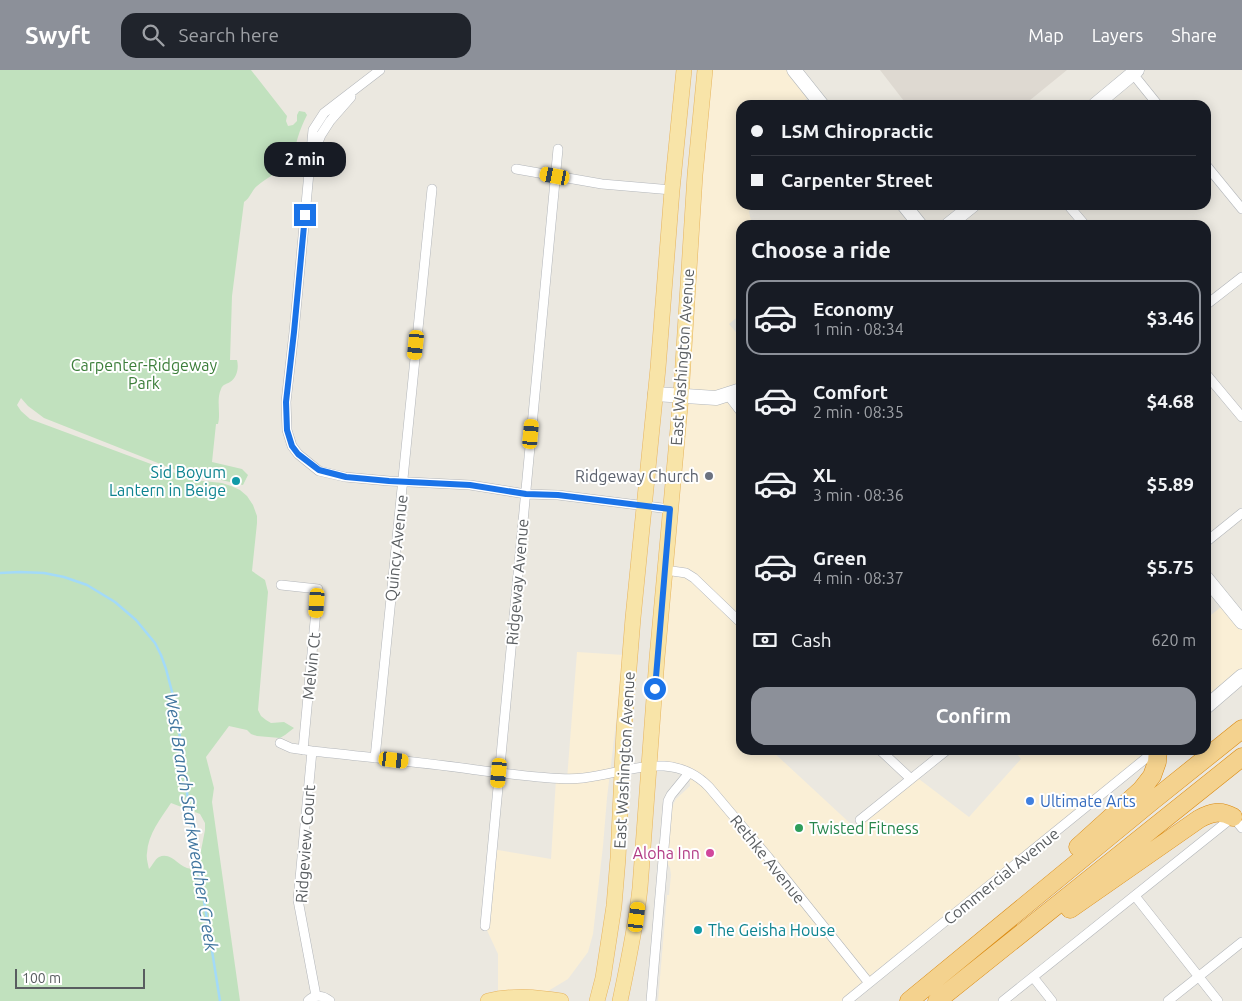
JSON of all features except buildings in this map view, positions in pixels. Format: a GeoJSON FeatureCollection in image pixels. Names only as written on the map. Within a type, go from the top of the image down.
{"type":"FeatureCollection","features":[{"type":"Feature","properties":{"kind":"highway"},"geometry":{"type":"LineString","coordinates":[[1211,753],[1242,728]]}},
{"type":"Feature","properties":{"kind":"highway"},"geometry":{"type":"LineString","coordinates":[[908,1001],[1141,790],[1152,776],[1157,762],[1157,755]]}},
{"type":"Feature","properties":{"kind":"highway"},"geometry":{"type":"LineString","coordinates":[[908,1001],[1209,755]]}},
{"type":"Feature","properties":{"kind":"highway"},"geometry":{"type":"LineString","coordinates":[[937,1001],[1242,758]]}},
{"type":"Feature","properties":{"kind":"highway"},"geometry":{"type":"LineString","coordinates":[[1023,932],[1052,921],[1210,813],[1220,812],[1239,818]]}},
{"type":"Feature","properties":{"kind":"main road","name":"East Washington Avenue"},"geometry":{"type":"LineString","coordinates":[[597,1001],[612,921],[618,858],[632,627],[684,70]]}},
{"type":"Feature","properties":{"kind":"main road","name":"East Washington Avenue"},"geometry":{"type":"LineString","coordinates":[[620,1001],[637,917],[642,864],[664,570],[681,396],[695,175],[705,70]]}},
{"type":"Feature","properties":{"kind":"main road"},"geometry":{"type":"LineString","coordinates":[[488,1001],[511,997],[561,1001]]}},
{"type":"Feature","properties":{"kind":"street"},"geometry":{"type":"LineString","coordinates":[[380,70],[361,86],[334,104],[321,117],[313,130],[286,402],[287,430],[292,446],[298,454],[319,470],[346,477],[470,485],[526,494],[558,495],[670,509]]}},
{"type":"Feature","properties":{"kind":"street"},"geometry":{"type":"LineString","coordinates":[[794,70],[818,100]]}},
{"type":"Feature","properties":{"kind":"street"},"geometry":{"type":"LineString","coordinates":[[1101,100],[1135,72],[1155,100]]}},
{"type":"Feature","properties":{"kind":"street","name":"Ridgeway Avenue"},"geometry":{"type":"LineString","coordinates":[[485,926],[558,148]]}},
{"type":"Feature","properties":{"kind":"street"},"geometry":{"type":"LineString","coordinates":[[516,169],[602,184],[672,190]]}},
{"type":"Feature","properties":{"kind":"street"},"geometry":{"type":"LineString","coordinates":[[1211,171],[1242,210]]}},
{"type":"Feature","properties":{"kind":"street","name":"Quincy Avenue"},"geometry":{"type":"LineString","coordinates":[[375,758],[432,190]]}},
{"type":"Feature","properties":{"kind":"street"},"geometry":{"type":"LineString","coordinates":[[908,210],[916,220]]}},
{"type":"Feature","properties":{"kind":"street"},"geometry":{"type":"LineString","coordinates":[[954,220],[967,210]]}},
{"type":"Feature","properties":{"kind":"street"},"geometry":{"type":"LineString","coordinates":[[1072,210],[1081,220]]}},
{"type":"Feature","properties":{"kind":"street"},"geometry":{"type":"LineString","coordinates":[[1211,302],[1242,277]]}},
{"type":"Feature","properties":{"kind":"street"},"geometry":{"type":"LineString","coordinates":[[1211,380],[1242,418]]}},
{"type":"Feature","properties":{"kind":"street"},"geometry":{"type":"LineString","coordinates":[[655,394],[716,398],[736,392]]}},
{"type":"Feature","properties":{"kind":"street"},"geometry":{"type":"LineString","coordinates":[[728,395],[736,405]]}},
{"type":"Feature","properties":{"kind":"street"},"geometry":{"type":"LineString","coordinates":[[1211,538],[1242,513]]}},
{"type":"Feature","properties":{"kind":"street"},"geometry":{"type":"LineString","coordinates":[[664,570],[686,573],[694,578],[736,618]]}},
{"type":"Feature","properties":{"kind":"street"},"geometry":{"type":"LineString","coordinates":[[1211,584],[1241,620]]}},
{"type":"Feature","properties":{"kind":"street","name":"Melvin Ct"},"geometry":{"type":"LineString","coordinates":[[282,585],[318,589],[308,751]]}},
{"type":"Feature","properties":{"kind":"street"},"geometry":{"type":"LineString","coordinates":[[1211,703],[1242,676]]}},
{"type":"Feature","properties":{"kind":"street","name":"Rethke Avenue"},"geometry":{"type":"LineString","coordinates":[[280,743],[291,748],[308,751],[562,779],[593,777],[622,771],[667,766],[689,772],[706,785],[745,830],[869,982]]}},
{"type":"Feature","properties":{"kind":"street","name":"Ridgeview Court"},"geometry":{"type":"LineString","coordinates":[[308,751],[298,900],[312,999]]}},
{"type":"Feature","properties":{"kind":"street"},"geometry":{"type":"LineString","coordinates":[[885,755],[911,779]]}},
{"type":"Feature","properties":{"kind":"street"},"geometry":{"type":"LineString","coordinates":[[860,820],[941,755]]}},
{"type":"Feature","properties":{"kind":"street","name":"Commercial Avenue"},"geometry":{"type":"LineString","coordinates":[[847,1001],[1151,755]]}},
{"type":"Feature","properties":{"kind":"street"},"geometry":{"type":"LineString","coordinates":[[652,1001],[668,801],[670,795],[689,772]]}},
{"type":"Feature","properties":{"kind":"street"},"geometry":{"type":"LineString","coordinates":[[1003,1001],[1135,896],[1239,818]]}},
{"type":"Feature","properties":{"kind":"street"},"geometry":{"type":"LineString","coordinates":[[1135,896],[1218,1001]]}},
{"type":"Feature","properties":{"kind":"street"},"geometry":{"type":"LineString","coordinates":[[1168,1001],[1242,942]]}},
{"type":"Feature","properties":{"kind":"street"},"geometry":{"type":"LineString","coordinates":[[1033,977],[1052,1001]]}},
{"type":"Feature","properties":{"kind":"street"},"geometry":{"type":"LineString","coordinates":[[312,999],[326,997],[330,1001]]}},
{"type":"Feature","properties":{"kind":"shaded area"},"geometry":{"type":"Polygon","coordinates":[[[705,70],[794,70],[813,94],[805,100],[736,100],[736,210],[750,210],[751,220],[736,220],[736,318],[729,324],[736,332],[736,392],[728,396],[736,406],[736,755],[776,755],[853,826],[915,776],[969,817],[1021,759],[1018,755],[1150,755],[847,1001],[658,1001],[667,895],[669,895],[671,875],[667,863],[672,807],[676,799],[690,786],[689,772],[659,765],[650,752],[705,70]]]}},
{"type":"Feature","properties":{"kind":"shaded area"},"geometry":{"type":"Polygon","coordinates":[[[880,70],[1067,70],[1030,100],[903,100],[880,70]]]}},
{"type":"Feature","properties":{"kind":"shaded area"},"geometry":{"type":"Polygon","coordinates":[[[1226,603],[1242,622],[1242,676],[1211,703],[1211,615],[1226,603]]]}},
{"type":"Feature","properties":{"kind":"shaded area"},"geometry":{"type":"Polygon","coordinates":[[[577,652],[624,655],[593,934],[588,952],[568,979],[548,991],[498,991],[498,954],[485,926],[492,849],[551,859],[556,779],[567,779],[577,652]]]}},
{"type":"Feature","properties":{"kind":"green space","name":"Carpenter-Ridgeway Park"},"geometry":{"type":"Polygon","coordinates":[[[0,70],[251,70],[287,116],[288,126],[293,125],[297,121],[299,111],[305,112],[307,115],[297,140],[294,166],[279,171],[262,182],[244,202],[232,296],[230,360],[237,360],[238,369],[234,378],[221,389],[219,420],[218,424],[216,424],[212,462],[242,469],[248,475],[243,485],[173,469],[44,418],[21,398],[17,405],[30,419],[194,480],[222,483],[231,486],[247,496],[253,505],[257,516],[257,523],[252,571],[265,580],[268,592],[258,710],[261,716],[271,723],[284,722],[294,728],[280,738],[257,736],[247,730],[229,726],[206,757],[214,788],[212,802],[240,1001],[0,1001],[0,70]],[[171,803],[150,839],[147,855],[149,869],[159,857],[165,856],[170,857],[187,868],[198,866],[205,830],[205,823],[200,814],[171,803]]]}},
{"type":"Feature","properties":{"kind":"waterway","name":"West Branch Starkweather Creek"},"geometry":{"type":"LineString","coordinates":[[0,573],[44,573],[64,577],[87,585],[115,602],[136,620],[155,643],[166,669],[176,707],[188,800],[220,1001]]}},
{"type":"Feature","properties":{"kind":"place","name":"Ridgeway Church"},"geometry":{"type":"Point","coordinates":[709,476]}},
{"type":"Feature","properties":{"kind":"place","name":"Sid Boyum Lantern in Beige"},"geometry":{"type":"Point","coordinates":[236,481]}},
{"type":"Feature","properties":{"kind":"place","name":"Ultimate Arts"},"geometry":{"type":"Point","coordinates":[1030,801]}},
{"type":"Feature","properties":{"kind":"place","name":"Twisted Fitness"},"geometry":{"type":"Point","coordinates":[799,828]}},
{"type":"Feature","properties":{"kind":"place","name":"Aloha Inn"},"geometry":{"type":"Point","coordinates":[710,853]}},
{"type":"Feature","properties":{"kind":"place","name":"The Geisha House"},"geometry":{"type":"Point","coordinates":[698,930]}},
{"type":"Feature","properties":{"kind":"route"},"geometry":{"type":"LineString","coordinates":[[305,215],[286,402],[287,430],[292,446],[298,454],[319,470],[346,477],[470,485],[526,494],[558,495],[670,509],[655,689]]}}]}
